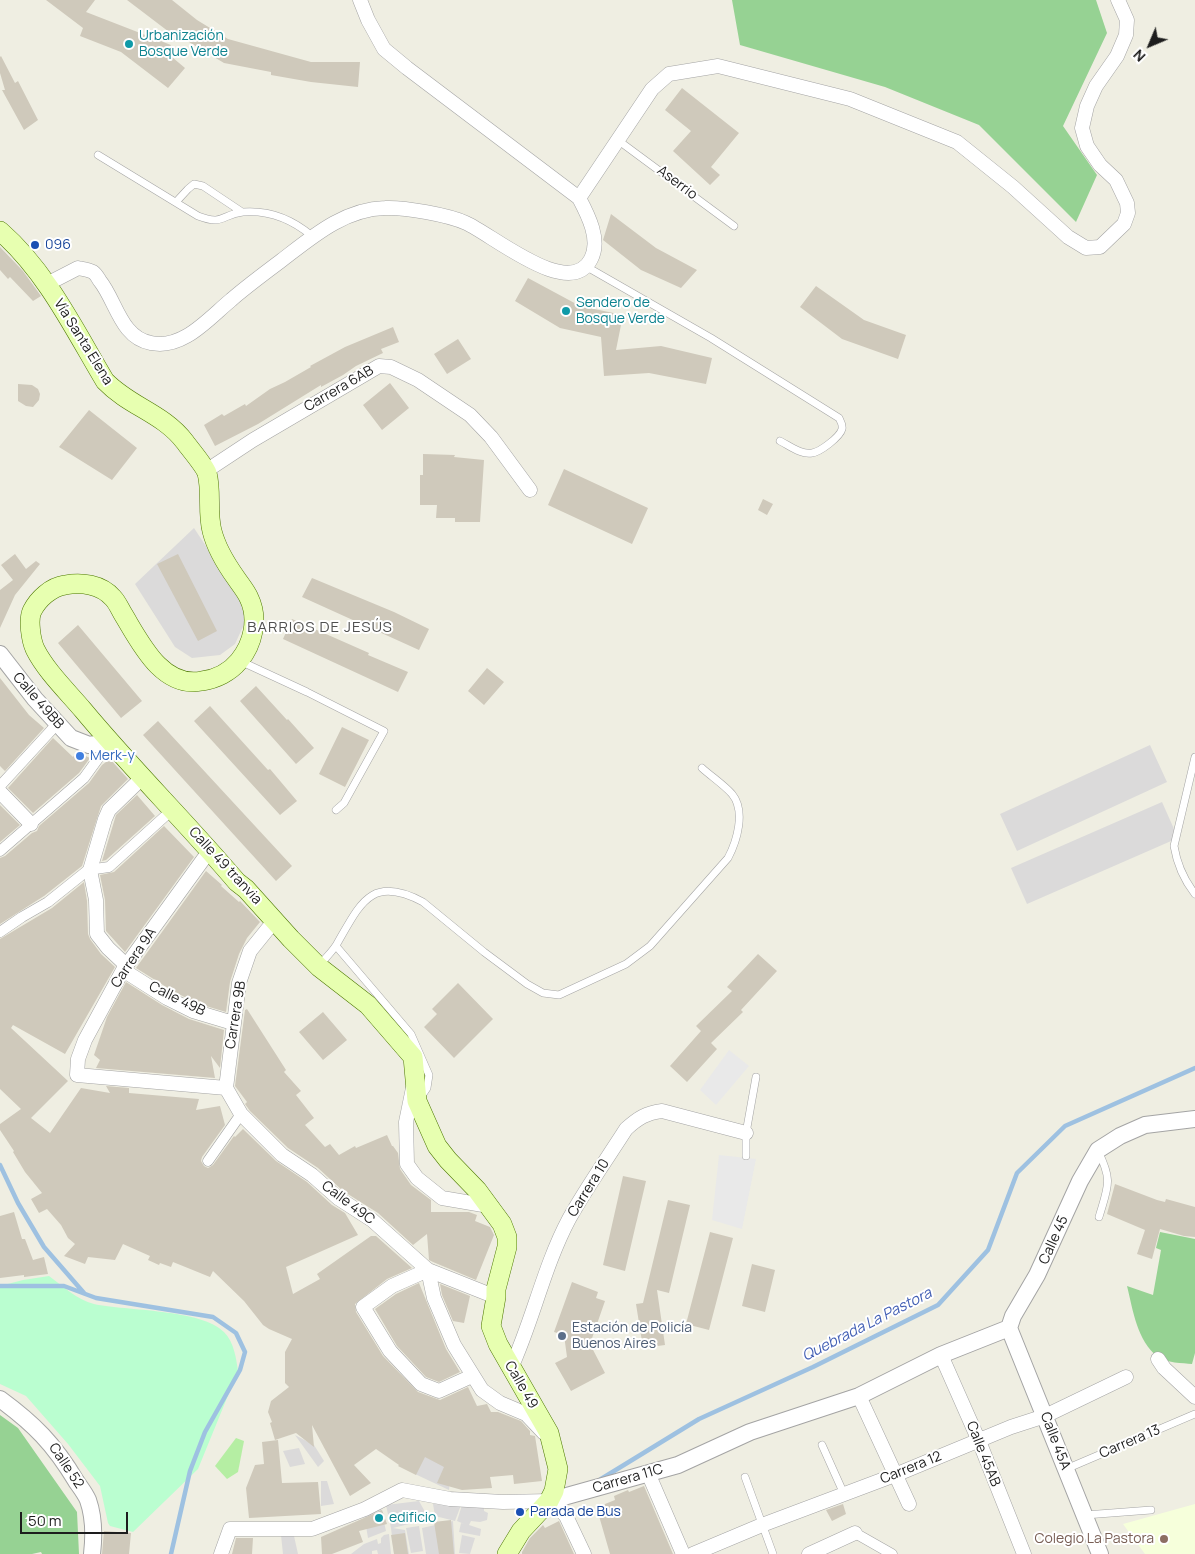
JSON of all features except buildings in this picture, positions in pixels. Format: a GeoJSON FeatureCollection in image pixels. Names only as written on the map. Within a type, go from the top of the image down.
{"type":"FeatureCollection","features":[{"type":"Feature","properties":{"kind":"main road","name":"Vía Santa Elena"},"geometry":{"type":"LineString","coordinates":[[0,230],[18,246],[47,284],[105,381],[117,394],[162,420],[174,430],[206,472]]}},
{"type":"Feature","properties":{"kind":"main road"},"geometry":{"type":"LineString","coordinates":[[206,472],[212,531],[228,566],[250,599],[254,622],[252,638],[239,661]]}},
{"type":"Feature","properties":{"kind":"main road","name":"Calle 49 tranvia"},"geometry":{"type":"LineString","coordinates":[[239,661],[214,679],[197,682],[181,680],[165,672],[149,656],[113,597],[97,586],[78,582],[58,586],[42,596],[31,613],[34,647],[48,669],[110,742],[173,809],[237,882],[246,889],[319,967],[368,1005],[391,1030],[413,1057],[416,1078]]}},
{"type":"Feature","properties":{"kind":"main road","name":"Calle 49"},"geometry":{"type":"LineString","coordinates":[[416,1078],[417,1102],[437,1146],[489,1206],[502,1224],[507,1238],[507,1247],[496,1289],[491,1326],[511,1368],[549,1433],[558,1469],[554,1491],[549,1501],[521,1531],[507,1554]]}},
{"type":"Feature","properties":{"kind":"street"},"geometry":{"type":"LineString","coordinates":[[47,284],[78,268],[94,273],[106,288],[120,318],[134,336],[150,344],[164,344],[178,340],[193,332],[312,236],[356,213],[384,208],[424,212],[466,223],[529,261],[558,272],[576,273],[587,267],[595,251],[594,234],[588,214],[579,198],[384,49],[368,20],[360,0]]}},
{"type":"Feature","properties":{"kind":"street"},"geometry":{"type":"LineString","coordinates":[[579,198],[619,141],[652,89],[669,74],[718,66],[850,99],[957,142],[1068,236],[1086,248],[1100,248],[1124,224],[1128,212],[1127,203],[1116,180],[1100,166],[1087,146],[1082,128],[1087,106],[1096,86],[1117,56],[1126,34],[1127,20],[1118,0]]}},
{"type":"Feature","properties":{"kind":"street","name":"Carrera 6AB"},"geometry":{"type":"LineString","coordinates":[[206,472],[253,440],[379,366],[391,367],[418,380],[470,416],[490,437],[530,490]]}},
{"type":"Feature","properties":{"kind":"street","name":"Calle 49BB"},"geometry":{"type":"LineString","coordinates":[[0,654],[34,699],[71,738],[89,745],[110,742]]}},
{"type":"Feature","properties":{"kind":"street"},"geometry":{"type":"LineString","coordinates":[[0,786],[57,724]]}},
{"type":"Feature","properties":{"kind":"street"},"geometry":{"type":"LineString","coordinates":[[0,851],[84,778],[110,742]]}},
{"type":"Feature","properties":{"kind":"street"},"geometry":{"type":"LineString","coordinates":[[90,870],[105,819],[110,810],[142,777]]}},
{"type":"Feature","properties":{"kind":"street"},"geometry":{"type":"LineString","coordinates":[[0,792],[30,824]]}},
{"type":"Feature","properties":{"kind":"street"},"geometry":{"type":"LineString","coordinates":[[0,932],[48,902],[88,870],[109,867],[173,809]]}},
{"type":"Feature","properties":{"kind":"street","name":"Carrera 9A"},"geometry":{"type":"LineString","coordinates":[[210,850],[125,968],[85,1040],[78,1059],[77,1075],[226,1088]]}},
{"type":"Feature","properties":{"kind":"street","name":"Calle 49B"},"geometry":{"type":"LineString","coordinates":[[90,870],[96,900],[97,934],[125,968],[167,998],[193,1011],[233,1023]]}},
{"type":"Feature","properties":{"kind":"street","name":"Carrera 9B"},"geometry":{"type":"LineString","coordinates":[[226,1088],[239,984],[250,951],[275,920]]}},
{"type":"Feature","properties":{"kind":"street"},"geometry":{"type":"LineString","coordinates":[[416,1078],[406,1122],[407,1164],[417,1178],[442,1198],[489,1206]]}},
{"type":"Feature","properties":{"kind":"street","name":"Calle 49C"},"geometry":{"type":"LineString","coordinates":[[226,1088],[241,1114],[282,1155],[312,1175],[338,1198],[372,1220],[428,1270]]}},
{"type":"Feature","properties":{"kind":"street","name":"Carrera 10"},"geometry":{"type":"LineString","coordinates":[[511,1368],[547,1271],[569,1220],[626,1129],[643,1115],[649,1112],[662,1111],[746,1133]]}},
{"type":"Feature","properties":{"kind":"street"},"geometry":{"type":"LineString","coordinates":[[208,1161],[241,1114]]}},
{"type":"Feature","properties":{"kind":"street"},"geometry":{"type":"LineString","coordinates":[[1098,1150],[1120,1136],[1145,1125],[1195,1119]]}},
{"type":"Feature","properties":{"kind":"street","name":"Calle 45"},"geometry":{"type":"LineString","coordinates":[[1009,1328],[1013,1316],[1038,1275],[1080,1181],[1098,1150]]}},
{"type":"Feature","properties":{"kind":"street"},"geometry":{"type":"LineString","coordinates":[[472,1376],[439,1391],[421,1384],[390,1351],[363,1307],[392,1286],[428,1270],[496,1297]]}},
{"type":"Feature","properties":{"kind":"street"},"geometry":{"type":"LineString","coordinates":[[428,1270],[434,1298],[454,1345],[482,1390],[500,1403],[526,1414],[542,1433],[549,1433]]}},
{"type":"Feature","properties":{"kind":"street","name":"Carrera 11C"},"geometry":{"type":"LineString","coordinates":[[221,1554],[230,1529],[312,1529],[365,1509],[402,1490],[450,1500],[549,1501],[648,1474],[678,1465],[750,1432],[859,1396],[941,1355],[1009,1328]]}},
{"type":"Feature","properties":{"kind":"street","name":"Calle 45A"},"geometry":{"type":"LineString","coordinates":[[1009,1328],[1100,1554]]}},
{"type":"Feature","properties":{"kind":"street","name":"Calle 45AB"},"geometry":{"type":"LineString","coordinates":[[941,1355],[1024,1554]]}},
{"type":"Feature","properties":{"kind":"street"},"geometry":{"type":"LineString","coordinates":[[1158,1359],[1164,1368],[1195,1397]]}},
{"type":"Feature","properties":{"kind":"street","name":"Carrera 12"},"geometry":{"type":"LineString","coordinates":[[693,1554],[762,1525],[895,1475],[1011,1427],[1045,1416],[1126,1377]]}},
{"type":"Feature","properties":{"kind":"street"},"geometry":{"type":"LineString","coordinates":[[859,1396],[909,1504]]}},
{"type":"Feature","properties":{"kind":"street","name":"Calle 52"},"geometry":{"type":"LineString","coordinates":[[0,1399],[20,1414],[51,1443],[88,1499],[92,1516],[94,1543],[92,1554]]}},
{"type":"Feature","properties":{"kind":"street"},"geometry":{"type":"LineString","coordinates":[[648,1474],[683,1554]]}},
{"type":"Feature","properties":{"kind":"street"},"geometry":{"type":"LineString","coordinates":[[549,1501],[566,1516],[584,1554]]}},
{"type":"Feature","properties":{"kind":"street"},"geometry":{"type":"LineString","coordinates":[[809,1554],[855,1533],[892,1554]]}},
{"type":"Feature","properties":{"kind":"lane","name":"Aserrio"},"geometry":{"type":"LineString","coordinates":[[619,141],[734,226]]}},
{"type":"Feature","properties":{"kind":"lane"},"geometry":{"type":"LineString","coordinates":[[98,155],[198,216],[210,221],[242,212]]}},
{"type":"Feature","properties":{"kind":"lane"},"geometry":{"type":"LineString","coordinates":[[176,202],[194,184],[203,186],[242,212],[281,217],[298,225],[312,236]]}},
{"type":"Feature","properties":{"kind":"lane"},"geometry":{"type":"LineString","coordinates":[[587,267],[712,338],[839,418],[842,424],[842,431],[822,450],[812,454],[801,452],[780,441]]}},
{"type":"Feature","properties":{"kind":"lane"},"geometry":{"type":"LineString","coordinates":[[239,661],[307,692],[384,731],[344,803],[336,810]]}},
{"type":"Feature","properties":{"kind":"lane"},"geometry":{"type":"LineString","coordinates":[[1195,758],[1174,846],[1183,876],[1195,894]]}},
{"type":"Feature","properties":{"kind":"lane"},"geometry":{"type":"LineString","coordinates":[[319,967],[336,946],[363,901],[374,894],[396,890],[423,902],[484,952],[527,984],[544,993],[559,995],[626,964],[650,946],[728,858],[734,846],[739,815],[736,802],[732,795],[702,768]]}},
{"type":"Feature","properties":{"kind":"lane"},"geometry":{"type":"LineString","coordinates":[[336,946],[411,1034],[429,1075],[427,1088],[417,1102]]}},
{"type":"Feature","properties":{"kind":"lane"},"geometry":{"type":"LineString","coordinates":[[746,1156],[746,1133],[756,1077]]}},
{"type":"Feature","properties":{"kind":"lane"},"geometry":{"type":"LineString","coordinates":[[1098,1150],[1107,1168],[1109,1182],[1099,1217]]}},
{"type":"Feature","properties":{"kind":"lane","name":"Carrera 13"},"geometry":{"type":"LineString","coordinates":[[1066,1469],[1195,1414]]}},
{"type":"Feature","properties":{"kind":"lane"},"geometry":{"type":"LineString","coordinates":[[822,1445],[844,1494]]}},
{"type":"Feature","properties":{"kind":"lane"},"geometry":{"type":"LineString","coordinates":[[745,1477],[773,1554]]}},
{"type":"Feature","properties":{"kind":"lane"},"geometry":{"type":"LineString","coordinates":[[1085,1515],[1151,1510]]}},
{"type":"Feature","properties":{"kind":"shaded area"},"geometry":{"type":"Polygon","coordinates":[[[194,528],[240,598],[246,620],[235,644],[220,655],[192,658],[175,647],[135,584],[194,528]]]}},
{"type":"Feature","properties":{"kind":"shaded area"},"geometry":{"type":"Polygon","coordinates":[[[1150,745],[1167,782],[1017,851],[1000,814],[1150,745]]]}},
{"type":"Feature","properties":{"kind":"shaded area"},"geometry":{"type":"Polygon","coordinates":[[[1162,802],[1178,838],[1027,904],[1011,868],[1162,802]]]}},
{"type":"Feature","properties":{"kind":"shaded area"},"geometry":{"type":"Polygon","coordinates":[[[729,1050],[749,1066],[716,1105],[700,1090],[729,1050]]]}},
{"type":"Feature","properties":{"kind":"shaded area"},"geometry":{"type":"Polygon","coordinates":[[[719,1155],[756,1159],[742,1229],[712,1220],[719,1155]]]}},
{"type":"Feature","properties":{"kind":"shaded area"},"geometry":{"type":"Polygon","coordinates":[[[295,1435],[314,1445],[324,1461],[318,1467],[295,1435]]]}},
{"type":"Feature","properties":{"kind":"shaded area","name":"edificio"},"geometry":{"type":"Polygon","coordinates":[[[432,1435],[453,1445],[449,1490],[415,1474],[432,1435]]]}},
{"type":"Feature","properties":{"kind":"shaded area"},"geometry":{"type":"Polygon","coordinates":[[[299,1448],[305,1464],[290,1467],[283,1451],[299,1448]]]}},
{"type":"Feature","properties":{"kind":"shaded area"},"geometry":{"type":"Polygon","coordinates":[[[321,1481],[327,1481],[334,1504],[321,1506],[321,1481]]]}},
{"type":"Feature","properties":{"kind":"shaded area","name":"edificio"},"geometry":{"type":"Polygon","coordinates":[[[419,1501],[429,1519],[393,1528],[405,1530],[409,1554],[394,1554],[386,1505],[419,1501]]]}},
{"type":"Feature","properties":{"kind":"shaded area","name":"edificio"},"geometry":{"type":"Polygon","coordinates":[[[433,1504],[461,1505],[455,1521],[435,1516],[433,1504]]]}},
{"type":"Feature","properties":{"kind":"shaded area","name":"Colegio La Pastora"},"geometry":{"type":"Polygon","coordinates":[[[1195,1504],[1195,1554],[1145,1554],[1123,1524],[1195,1504]]]}},
{"type":"Feature","properties":{"kind":"shaded area","name":"edificio"},"geometry":{"type":"Polygon","coordinates":[[[462,1505],[484,1507],[484,1511],[488,1513],[487,1520],[480,1522],[471,1521],[469,1525],[481,1529],[480,1536],[459,1532],[461,1523],[464,1524],[457,1521],[462,1505]]]}},
{"type":"Feature","properties":{"kind":"shaded area","name":"edificio"},"geometry":{"type":"Polygon","coordinates":[[[381,1508],[386,1531],[368,1538],[364,1514],[381,1508]]]}},
{"type":"Feature","properties":{"kind":"shaded area","name":"edificio"},"geometry":{"type":"Polygon","coordinates":[[[453,1521],[455,1554],[426,1554],[422,1528],[453,1521]]]}},
{"type":"Feature","properties":{"kind":"shaded area","name":"edificio"},"geometry":{"type":"Polygon","coordinates":[[[419,1526],[423,1551],[411,1553],[406,1528],[419,1526]]]}},
{"type":"Feature","properties":{"kind":"shaded area"},"geometry":{"type":"Polygon","coordinates":[[[389,1534],[391,1554],[378,1554],[377,1550],[372,1551],[372,1554],[351,1554],[364,1544],[377,1539],[378,1544],[381,1543],[381,1538],[389,1534]]]}},
{"type":"Feature","properties":{"kind":"shaded area"},"geometry":{"type":"Polygon","coordinates":[[[281,1535],[294,1536],[298,1554],[283,1554],[281,1535]]]}},
{"type":"Feature","properties":{"kind":"shaded area"},"geometry":{"type":"Polygon","coordinates":[[[462,1535],[475,1538],[470,1554],[459,1553],[462,1535]]]}},
{"type":"Feature","properties":{"kind":"green space"},"geometry":{"type":"Polygon","coordinates":[[[732,0],[1096,0],[1107,33],[1063,126],[1097,175],[1076,222],[979,125],[885,87],[740,45],[732,0]]]}},
{"type":"Feature","properties":{"kind":"green space"},"geometry":{"type":"Polygon","coordinates":[[[1160,1232],[1195,1239],[1195,1353],[1192,1364],[1165,1360],[1158,1357],[1145,1343],[1131,1305],[1127,1286],[1153,1295],[1161,1250],[1156,1248],[1160,1232]]]}},
{"type":"Feature","properties":{"kind":"green space"},"geometry":{"type":"Polygon","coordinates":[[[49,1276],[76,1296],[94,1304],[182,1315],[213,1324],[224,1332],[234,1350],[238,1371],[198,1469],[133,1532],[110,1526],[100,1486],[68,1444],[26,1396],[0,1384],[0,1286],[49,1276]]]}},
{"type":"Feature","properties":{"kind":"green space"},"geometry":{"type":"Polygon","coordinates":[[[0,1415],[18,1428],[77,1512],[79,1554],[42,1554],[41,1552],[32,1554],[0,1554],[0,1415]]]}},
{"type":"Feature","properties":{"kind":"green space"},"geometry":{"type":"Polygon","coordinates":[[[236,1438],[244,1441],[238,1472],[227,1479],[215,1466],[236,1438]]]}},
{"type":"Feature","properties":{"kind":"waterway","name":"Quebrada La Pastora"},"geometry":{"type":"LineString","coordinates":[[601,1479],[699,1419],[813,1367],[938,1305],[988,1250],[1017,1173],[1065,1126],[1195,1068]]}},
{"type":"Feature","properties":{"kind":"waterway"},"geometry":{"type":"LineString","coordinates":[[0,1165],[18,1203],[44,1247],[84,1293]]}},
{"type":"Feature","properties":{"kind":"waterway"},"geometry":{"type":"LineString","coordinates":[[0,1286],[64,1286],[96,1298],[213,1317],[236,1333],[245,1352],[240,1370],[205,1432],[190,1471],[171,1554]]}},
{"type":"Feature","properties":{"kind":"place","name":"Urbanización Bosque Verde"},"geometry":{"type":"Point","coordinates":[129,44]}},
{"type":"Feature","properties":{"kind":"place","name":"096"},"geometry":{"type":"Point","coordinates":[35,245]}},
{"type":"Feature","properties":{"kind":"place","name":"Sendero de Bosque Verde"},"geometry":{"type":"Point","coordinates":[566,311]}},
{"type":"Feature","properties":{"kind":"place","name":"Merk-y"},"geometry":{"type":"Point","coordinates":[80,756]}},
{"type":"Feature","properties":{"kind":"place","name":"Estación de Policía Buenos Aires"},"geometry":{"type":"Point","coordinates":[562,1336]}},
{"type":"Feature","properties":{"kind":"place","name":"Parada de Bus"},"geometry":{"type":"Point","coordinates":[520,1512]}},
{"type":"Feature","properties":{"kind":"place","name":"edificio"},"geometry":{"type":"Point","coordinates":[379,1518]}},
{"type":"Feature","properties":{"kind":"place","name":"Colegio La Pastora"},"geometry":{"type":"Point","coordinates":[1164,1539]}},
{"type":"Feature","properties":{"kind":"district","name":"BARRIOS DE JESÚS"},"geometry":{"type":"Point","coordinates":[320,628]}}]}
